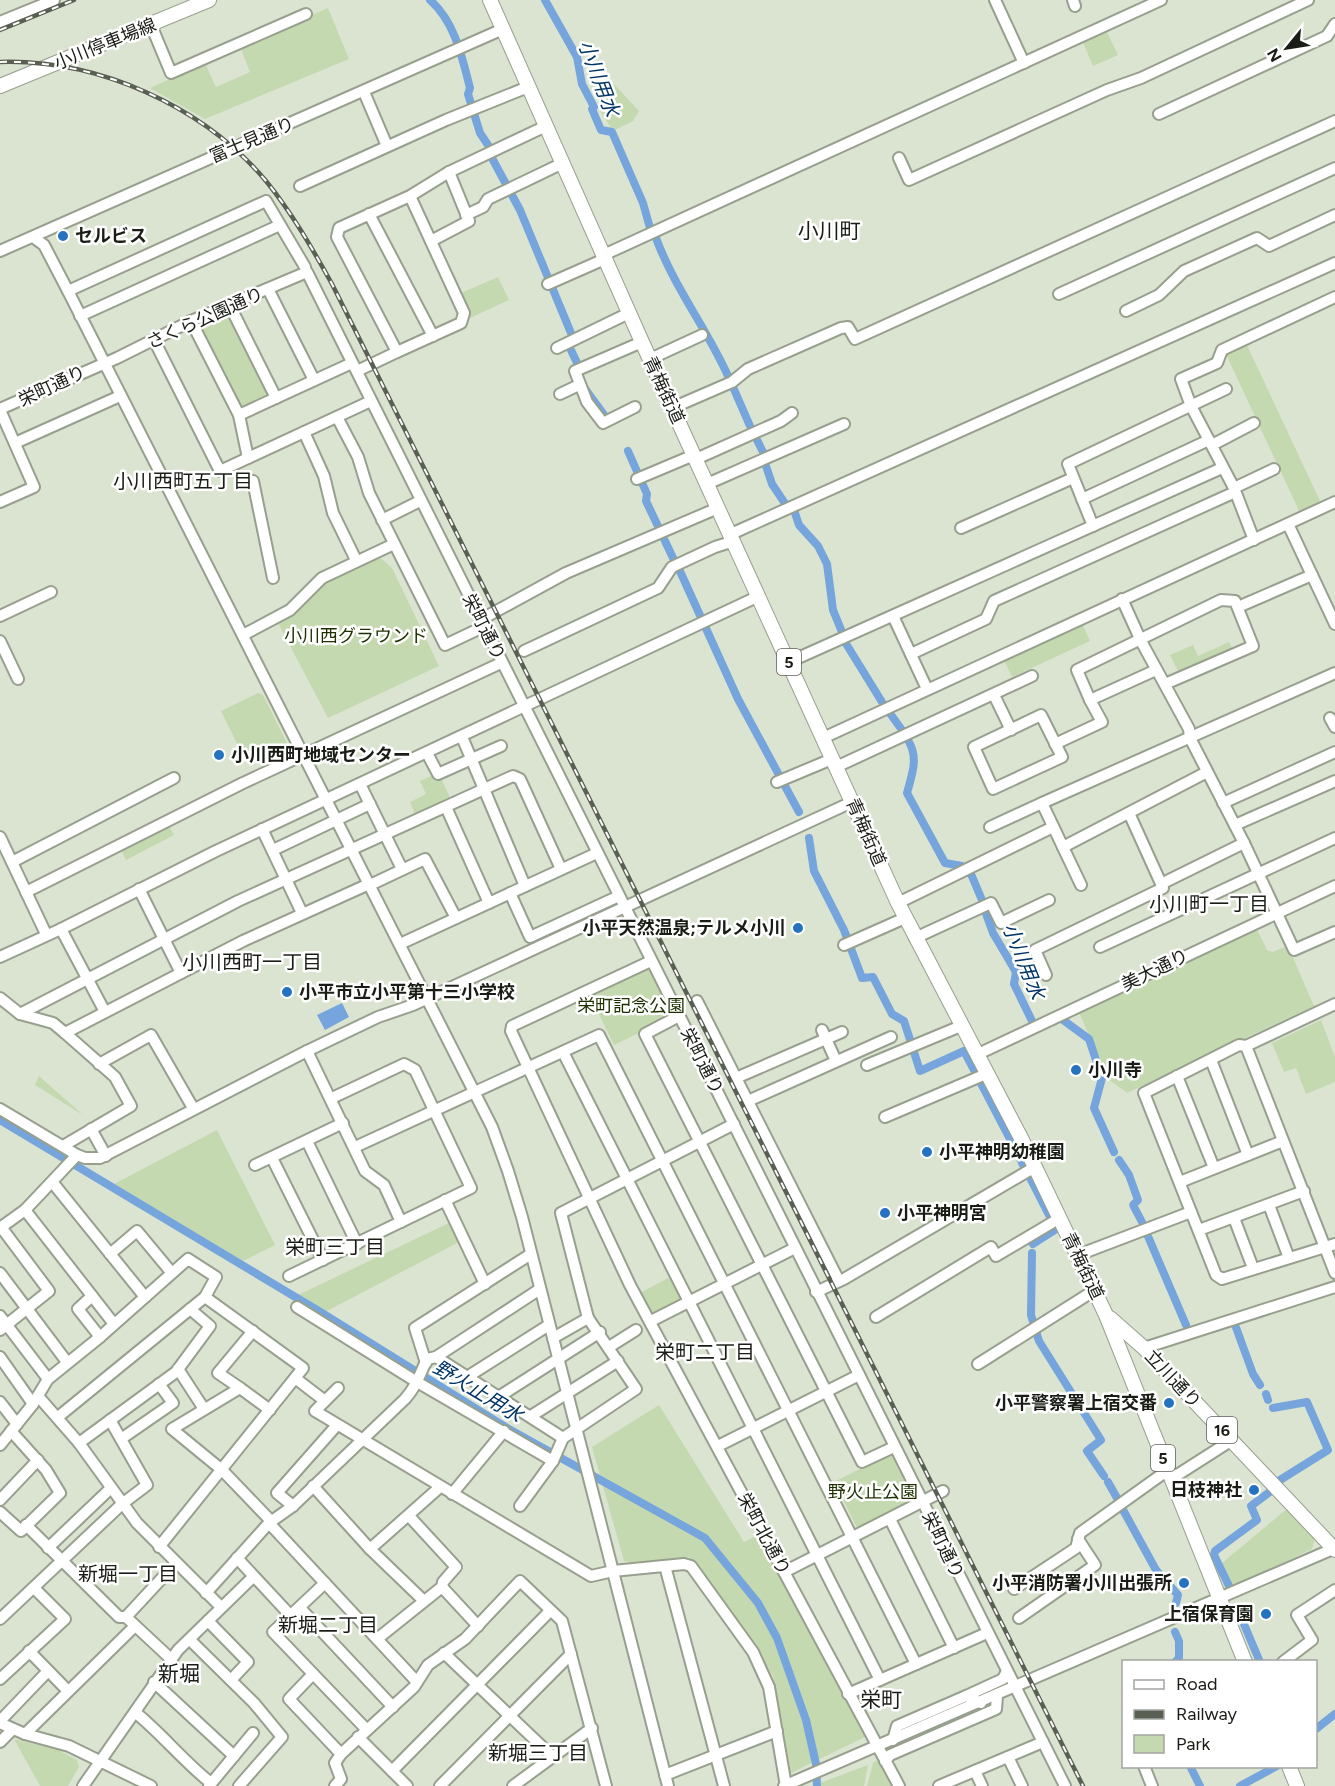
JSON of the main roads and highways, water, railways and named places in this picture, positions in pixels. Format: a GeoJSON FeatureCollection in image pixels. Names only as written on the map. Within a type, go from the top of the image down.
{"type":"FeatureCollection","features":[{"type":"Feature","properties":{"kind":"main road","name":"小川停車場線"},"geometry":{"type":"LineString","coordinates":[[0,86],[209,0]]}},
{"type":"Feature","properties":{"kind":"main road","name":"青梅街道"},"geometry":{"type":"LineString","coordinates":[[490,0],[642,342],[905,918],[976,1055],[980,1076],[1035,1167],[1095,1290],[1244,1660]]}},
{"type":"Feature","properties":{"kind":"main road","name":"立川通り"},"geometry":{"type":"LineString","coordinates":[[1106,1315],[1144,1348],[1335,1549]]}},
{"type":"Feature","properties":{"kind":"main road"},"geometry":{"type":"LineString","coordinates":[[1289,1768],[1298,1786]]}},
{"type":"Feature","properties":{"kind":"water"},"geometry":{"type":"Polygon","coordinates":[[[342,1003],[349,1017],[325,1030],[317,1015],[342,1003]]]}},
{"type":"Feature","properties":{"kind":"waterway"},"geometry":{"type":"LineString","coordinates":[[430,0],[452,29],[464,64],[470,88],[468,94],[480,133],[490,148],[493,160],[520,210],[571,333]]}},
{"type":"Feature","properties":{"kind":"waterway","name":"小川用水"},"geometry":{"type":"LineString","coordinates":[[545,0],[577,57],[582,84],[594,107],[592,109],[601,130],[612,132],[643,203],[650,228]]}},
{"type":"Feature","properties":{"kind":"waterway","name":"小川用水"},"geometry":{"type":"LineString","coordinates":[[656,238],[672,274],[728,376]]}},
{"type":"Feature","properties":{"kind":"waterway"},"geometry":{"type":"LineString","coordinates":[[571,350],[578,365]]}},
{"type":"Feature","properties":{"kind":"waterway","name":"小川用水"},"geometry":{"type":"LineString","coordinates":[[733,387],[750,426]]}},
{"type":"Feature","properties":{"kind":"waterway"},"geometry":{"type":"LineString","coordinates":[[586,390],[605,416]]}},
{"type":"Feature","properties":{"kind":"waterway","name":"小川用水"},"geometry":{"type":"LineString","coordinates":[[756,438],[763,452]]}},
{"type":"Feature","properties":{"kind":"waterway"},"geometry":{"type":"LineString","coordinates":[[628,451],[647,494],[646,501],[674,560]]}},
{"type":"Feature","properties":{"kind":"waterway","name":"小川用水"},"geometry":{"type":"LineString","coordinates":[[765,463],[772,484],[784,502]]}},
{"type":"Feature","properties":{"kind":"waterway","name":"小川用水"},"geometry":{"type":"LineString","coordinates":[[790,510],[794,510],[799,525],[818,546],[827,564],[833,610],[842,632]]}},
{"type":"Feature","properties":{"kind":"waterway"},"geometry":{"type":"LineString","coordinates":[[679,569],[738,699],[799,812]]}},
{"type":"Feature","properties":{"kind":"waterway","name":"小川用水"},"geometry":{"type":"LineString","coordinates":[[845,642],[882,702]]}},
{"type":"Feature","properties":{"kind":"waterway","name":"小川用水"},"geometry":{"type":"LineString","coordinates":[[889,712],[902,730]]}},
{"type":"Feature","properties":{"kind":"waterway","name":"小川用水"},"geometry":{"type":"LineString","coordinates":[[908,740],[914,760],[907,793],[945,863],[962,866]]}},
{"type":"Feature","properties":{"kind":"waterway"},"geometry":{"type":"LineString","coordinates":[[809,838],[814,871],[844,930],[862,978],[873,977],[892,1014],[904,1021],[920,1071],[964,1051],[1011,1141]]}},
{"type":"Feature","properties":{"kind":"waterway","name":"小川用水"},"geometry":{"type":"LineString","coordinates":[[971,874],[982,900]]}},
{"type":"Feature","properties":{"kind":"waterway","name":"小川用水"},"geometry":{"type":"LineString","coordinates":[[985,911],[993,933],[1016,972],[1014,984],[1033,1023]]}},
{"type":"Feature","properties":{"kind":"waterway","name":"小川用水"},"geometry":{"type":"LineString","coordinates":[[1055,1019],[1059,1017],[1089,1039],[1102,1078],[1094,1108],[1114,1152]]}},
{"type":"Feature","properties":{"kind":"waterway","name":"野火止用水"},"geometry":{"type":"LineString","coordinates":[[0,1120],[322,1313],[507,1428],[705,1538],[758,1603],[777,1638],[806,1720],[816,1764],[817,1786]]}},
{"type":"Feature","properties":{"kind":"waterway"},"geometry":{"type":"LineString","coordinates":[[1015,1148],[1024,1167]]}},
{"type":"Feature","properties":{"kind":"waterway","name":"小川用水"},"geometry":{"type":"LineString","coordinates":[[1119,1160],[1129,1175],[1138,1200],[1133,1205],[1142,1222]]}},
{"type":"Feature","properties":{"kind":"waterway"},"geometry":{"type":"LineString","coordinates":[[1027,1172],[1050,1217]]}},
{"type":"Feature","properties":{"kind":"waterway"},"geometry":{"type":"LineString","coordinates":[[1033,1244],[1055,1230]]}},
{"type":"Feature","properties":{"kind":"waterway","name":"小川用水"},"geometry":{"type":"LineString","coordinates":[[1147,1234],[1186,1325]]}},
{"type":"Feature","properties":{"kind":"waterway"},"geometry":{"type":"LineString","coordinates":[[1032,1253],[1031,1315],[1039,1341],[1101,1440],[1087,1451],[1104,1476]]}},
{"type":"Feature","properties":{"kind":"waterway","name":"小川用水"},"geometry":{"type":"LineString","coordinates":[[1226,1324],[1234,1322],[1253,1374],[1260,1385]]}},
{"type":"Feature","properties":{"kind":"waterway","name":"小川用水"},"geometry":{"type":"LineString","coordinates":[[1266,1394],[1268,1400]]}},
{"type":"Feature","properties":{"kind":"waterway","name":"小川用水"},"geometry":{"type":"LineString","coordinates":[[1273,1408],[1307,1402],[1328,1450],[1280,1480]]}},
{"type":"Feature","properties":{"kind":"waterway"},"geometry":{"type":"LineString","coordinates":[[1108,1482],[1117,1498]]}},
{"type":"Feature","properties":{"kind":"waterway","name":"小川用水"},"geometry":{"type":"LineString","coordinates":[[1229,1586],[1214,1555],[1215,1551],[1257,1520],[1251,1506],[1271,1491]]}},
{"type":"Feature","properties":{"kind":"waterway"},"geometry":{"type":"LineString","coordinates":[[1122,1508],[1156,1570],[1178,1595],[1176,1603]]}},
{"type":"Feature","properties":{"kind":"waterway","name":"小川用水"},"geometry":{"type":"LineString","coordinates":[[1240,1615],[1259,1660]]}},
{"type":"Feature","properties":{"kind":"waterway","name":"小川用水"},"geometry":{"type":"LineString","coordinates":[[1175,1632],[1179,1641],[1177,1660]]}},
{"type":"Feature","properties":{"kind":"waterway","name":"小川用水"},"geometry":{"type":"LineString","coordinates":[[1317,1728],[1335,1714]]}},
{"type":"Feature","properties":{"kind":"waterway","name":"小川用水"},"geometry":{"type":"LineString","coordinates":[[1191,1768],[1200,1786]]}},
{"type":"Feature","properties":{"kind":"waterway","name":"小川用水"},"geometry":{"type":"LineString","coordinates":[[1240,1786],[1273,1768]]}},
{"type":"Feature","properties":{"kind":"railway"},"geometry":{"type":"LineString","coordinates":[[0,30],[74,0]]}},
{"type":"Feature","properties":{"kind":"railway"},"geometry":{"type":"LineString","coordinates":[[0,62],[37,63],[74,69],[146,92],[180,110],[212,130],[241,154],[266,181],[301,231],[332,284],[1083,1786]]}},
{"type":"Feature","properties":{"kind":"place","name":"セルビス"},"geometry":{"type":"Point","coordinates":[63,236]}},
{"type":"Feature","properties":{"kind":"place","name":"小川西町地域センター"},"geometry":{"type":"Point","coordinates":[219,755]}},
{"type":"Feature","properties":{"kind":"place","name":"小平天然温泉;テルメ小川"},"geometry":{"type":"Point","coordinates":[798,928]}},
{"type":"Feature","properties":{"kind":"place","name":"小平市立小平第十三小学校"},"geometry":{"type":"Point","coordinates":[287,992]}},
{"type":"Feature","properties":{"kind":"place","name":"小川寺"},"geometry":{"type":"Point","coordinates":[1076,1070]}},
{"type":"Feature","properties":{"kind":"place","name":"小平神明幼稚園"},"geometry":{"type":"Point","coordinates":[927,1152]}},
{"type":"Feature","properties":{"kind":"place","name":"小平神明宮"},"geometry":{"type":"Point","coordinates":[885,1213]}},
{"type":"Feature","properties":{"kind":"place","name":"小平警察署上宿交番"},"geometry":{"type":"Point","coordinates":[1169,1403]}},
{"type":"Feature","properties":{"kind":"place","name":"日枝神社"},"geometry":{"type":"Point","coordinates":[1254,1490]}},
{"type":"Feature","properties":{"kind":"place","name":"小平消防署小川出張所"},"geometry":{"type":"Point","coordinates":[1184,1583]}},
{"type":"Feature","properties":{"kind":"place","name":"上宿保育園"},"geometry":{"type":"Point","coordinates":[1266,1614]}},
{"type":"Feature","properties":{"kind":"district","name":"小川町"},"geometry":{"type":"Point","coordinates":[829,230]}},
{"type":"Feature","properties":{"kind":"district","name":"小川西町五丁目"},"geometry":{"type":"Point","coordinates":[183,481]}},
{"type":"Feature","properties":{"kind":"district","name":"小川町一丁目"},"geometry":{"type":"Point","coordinates":[1209,904]}},
{"type":"Feature","properties":{"kind":"district","name":"小川西町一丁目"},"geometry":{"type":"Point","coordinates":[252,962]}},
{"type":"Feature","properties":{"kind":"district","name":"栄町三丁目"},"geometry":{"type":"Point","coordinates":[335,1247]}},
{"type":"Feature","properties":{"kind":"district","name":"栄町二丁目"},"geometry":{"type":"Point","coordinates":[705,1352]}},
{"type":"Feature","properties":{"kind":"district","name":"新堀一丁目"},"geometry":{"type":"Point","coordinates":[128,1574]}},
{"type":"Feature","properties":{"kind":"district","name":"新堀二丁目"},"geometry":{"type":"Point","coordinates":[328,1625]}},
{"type":"Feature","properties":{"kind":"district","name":"新堀"},"geometry":{"type":"Point","coordinates":[179,1673]}},
{"type":"Feature","properties":{"kind":"district","name":"栄町"},"geometry":{"type":"Point","coordinates":[881,1699]}},
{"type":"Feature","properties":{"kind":"district","name":"新堀三丁目"},"geometry":{"type":"Point","coordinates":[538,1753]}},
{"type":"Feature","properties":{"kind":"park label","name":"小川西グラウンド"},"geometry":{"type":"Point","coordinates":[356,636]}},
{"type":"Feature","properties":{"kind":"park label","name":"栄町記念公園"},"geometry":{"type":"Point","coordinates":[631,1006]}},
{"type":"Feature","properties":{"kind":"park label","name":"野火止公園"},"geometry":{"type":"Point","coordinates":[873,1492]}}]}
